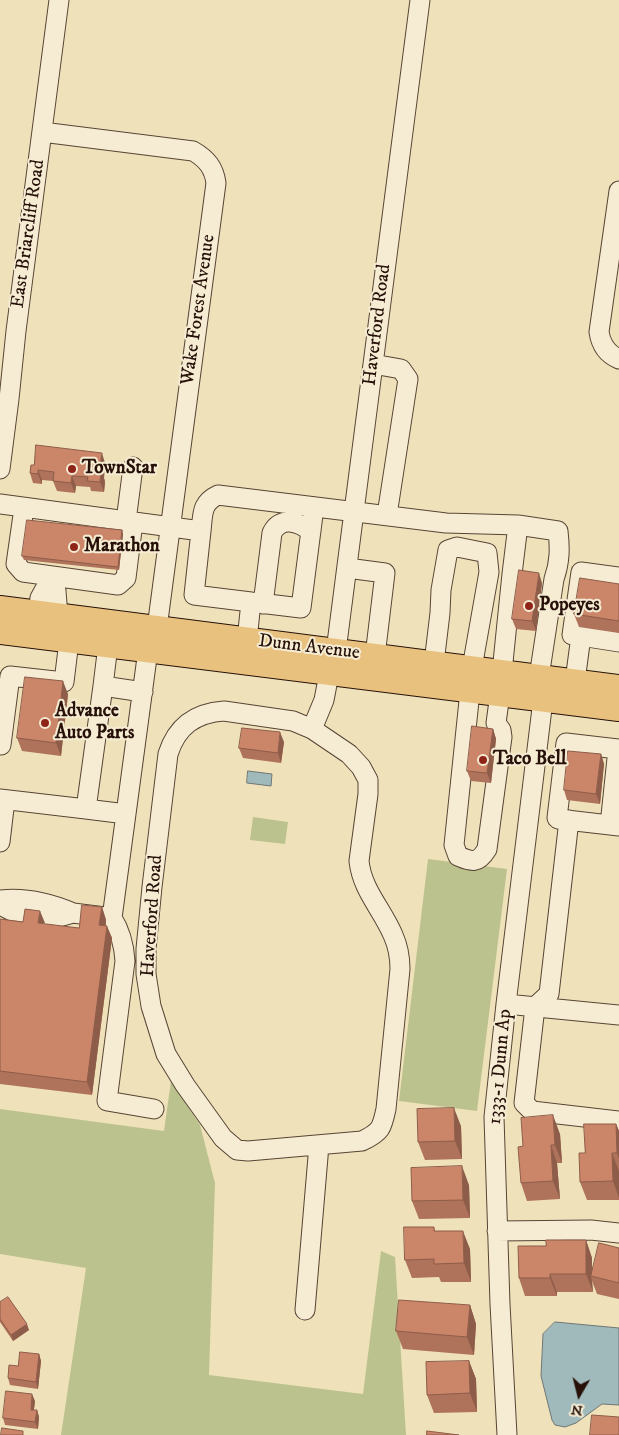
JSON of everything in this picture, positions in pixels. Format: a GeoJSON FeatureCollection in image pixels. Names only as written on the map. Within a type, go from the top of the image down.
{"type":"FeatureCollection","features":[{"type":"Feature","properties":{"kind":"main road","name":"Dunn Avenue"},"geometry":{"type":"LineString","coordinates":[[0,608],[434,663],[471,679]]}},
{"type":"Feature","properties":{"kind":"main road","name":"Dunn Avenue"},"geometry":{"type":"LineString","coordinates":[[0,632],[328,674],[471,679],[501,683],[542,700],[619,709]]}},
{"type":"Feature","properties":{"kind":"main road"},"geometry":{"type":"LineString","coordinates":[[290,669],[300,661],[329,659],[334,656],[336,651]]}},
{"type":"Feature","properties":{"kind":"main road"},"geometry":{"type":"LineString","coordinates":[[328,674],[329,668],[333,664],[349,664],[369,655]]}},
{"type":"Feature","properties":{"kind":"main road","name":"Dunn Avenue"},"geometry":{"type":"LineString","coordinates":[[501,683],[539,676],[619,686]]}},
{"type":"Feature","properties":{"kind":"main road"},"geometry":{"type":"LineString","coordinates":[[542,700],[546,695],[552,693],[581,690],[583,682]]}},
{"type":"Feature","properties":{"kind":"street","name":"East Briarcliff Road"},"geometry":{"type":"LineString","coordinates":[[0,469],[5,398],[16,330],[59,0]]}},
{"type":"Feature","properties":{"kind":"street","name":"Haverford Road"},"geometry":{"type":"LineString","coordinates":[[336,651],[420,0]]}},
{"type":"Feature","properties":{"kind":"street","name":"Wake Forest Avenue"},"geometry":{"type":"LineString","coordinates":[[42,132],[193,152],[203,157],[214,173],[216,183],[157,628]]}},
{"type":"Feature","properties":{"kind":"street"},"geometry":{"type":"LineString","coordinates":[[619,190],[600,324],[600,340],[609,354],[619,360]]}},
{"type":"Feature","properties":{"kind":"street"},"geometry":{"type":"LineString","coordinates":[[373,364],[402,369],[408,379],[388,515]]}},
{"type":"Feature","properties":{"kind":"street"},"geometry":{"type":"LineString","coordinates":[[24,508],[16,564],[23,572],[118,584],[126,578],[133,467]]}},
{"type":"Feature","properties":{"kind":"street"},"geometry":{"type":"LineString","coordinates":[[314,507],[301,608],[194,595],[204,506],[208,500],[218,495],[453,523],[518,525],[558,531],[560,550],[558,566],[533,576]]}},
{"type":"Feature","properties":{"kind":"street"},"geometry":{"type":"LineString","coordinates":[[247,640],[275,527],[278,503]]}},
{"type":"Feature","properties":{"kind":"street"},"geometry":{"type":"LineString","coordinates":[[0,504],[201,531]]}},
{"type":"Feature","properties":{"kind":"street"},"geometry":{"type":"LineString","coordinates":[[275,527],[282,523],[298,523],[311,532]]}},
{"type":"Feature","properties":{"kind":"street"},"geometry":{"type":"LineString","coordinates":[[434,663],[441,590],[453,523]]}},
{"type":"Feature","properties":{"kind":"street"},"geometry":{"type":"LineString","coordinates":[[518,525],[533,576],[539,676]]}},
{"type":"Feature","properties":{"kind":"street"},"geometry":{"type":"LineString","coordinates":[[448,550],[457,547],[487,554],[489,572],[471,679],[457,811],[454,851],[458,856],[467,860],[477,861],[487,849],[490,814],[502,737],[501,730],[496,723],[501,683],[533,576]]}},
{"type":"Feature","properties":{"kind":"street"},"geometry":{"type":"LineString","coordinates":[[347,568],[385,573],[369,655]]}},
{"type":"Feature","properties":{"kind":"street"},"geometry":{"type":"LineString","coordinates":[[619,577],[581,572],[572,635],[619,642]]}},
{"type":"Feature","properties":{"kind":"street"},"geometry":{"type":"LineString","coordinates":[[48,615],[56,591],[52,576]]}},
{"type":"Feature","properties":{"kind":"street"},"geometry":{"type":"LineString","coordinates":[[581,636],[583,682]]}},
{"type":"Feature","properties":{"kind":"street"},"geometry":{"type":"LineString","coordinates":[[0,745],[10,676],[64,682],[69,641]]}},
{"type":"Feature","properties":{"kind":"street"},"geometry":{"type":"LineString","coordinates":[[86,809],[108,645]]}},
{"type":"Feature","properties":{"kind":"street"},"geometry":{"type":"LineString","coordinates":[[148,650],[112,918],[119,930],[123,943],[125,961],[107,1101],[154,1109]]}},
{"type":"Feature","properties":{"kind":"street"},"geometry":{"type":"LineString","coordinates":[[312,729],[324,700],[328,674]]}},
{"type":"Feature","properties":{"kind":"street"},"geometry":{"type":"LineString","coordinates":[[103,686],[143,692]]}},
{"type":"Feature","properties":{"kind":"street","name":"1333-1 Dunn Ap"},"geometry":{"type":"LineString","coordinates":[[507,1435],[497,1231],[494,1117],[542,700]]}},
{"type":"Feature","properties":{"kind":"street","name":"Haverford Road"},"geometry":{"type":"LineString","coordinates":[[224,711],[293,720],[312,729],[349,754],[362,767],[368,780],[368,794],[359,861],[360,868],[366,887],[393,935],[400,969],[386,1109],[382,1126],[375,1135],[362,1141],[248,1152],[237,1150],[223,1138],[185,1084],[166,1054],[151,1006],[146,974],[146,949],[168,754],[179,732],[190,721],[204,714],[224,711]]}},
{"type":"Feature","properties":{"kind":"street"},"geometry":{"type":"LineString","coordinates":[[467,720],[496,723]]}},
{"type":"Feature","properties":{"kind":"street"},"geometry":{"type":"LineString","coordinates":[[529,814],[563,819],[614,826],[618,749],[566,743],[563,819],[549,994],[535,1007],[524,1103],[532,1110],[619,1121]]}},
{"type":"Feature","properties":{"kind":"street"},"geometry":{"type":"LineString","coordinates":[[0,842],[3,799],[126,814]]}},
{"type":"Feature","properties":{"kind":"street"},"geometry":{"type":"LineString","coordinates":[[457,811],[490,814]]}},
{"type":"Feature","properties":{"kind":"street"},"geometry":{"type":"LineString","coordinates":[[0,900],[12,899],[53,904],[73,913],[112,918]]}},
{"type":"Feature","properties":{"kind":"street"},"geometry":{"type":"LineString","coordinates":[[0,905],[18,914],[51,919],[73,913]]}},
{"type":"Feature","properties":{"kind":"street"},"geometry":{"type":"LineString","coordinates":[[506,1004],[619,1015]]}},
{"type":"Feature","properties":{"kind":"street"},"geometry":{"type":"LineString","coordinates":[[305,1310],[319,1145]]}},
{"type":"Feature","properties":{"kind":"street"},"geometry":{"type":"LineString","coordinates":[[497,1231],[591,1230],[619,1233]]}},
{"type":"Feature","properties":{"kind":"green space"},"geometry":{"type":"Polygon","coordinates":[[[253,817],[288,822],[285,844],[250,840],[253,817]]]}},
{"type":"Feature","properties":{"kind":"green space"},"geometry":{"type":"Polygon","coordinates":[[[428,859],[507,869],[477,1111],[399,1101],[428,859]]]}},
{"type":"Feature","properties":{"kind":"green space"},"geometry":{"type":"Polygon","coordinates":[[[171,1081],[200,1125],[215,1183],[209,1375],[363,1394],[381,1251],[395,1257],[406,1435],[61,1435],[86,1268],[0,1254],[0,1109],[164,1131],[171,1081]]]}},
{"type":"Feature","properties":{"kind":"water"},"geometry":{"type":"Polygon","coordinates":[[[248,771],[272,774],[271,786],[247,783],[248,771]]]}},
{"type":"Feature","properties":{"kind":"water"},"geometry":{"type":"Polygon","coordinates":[[[555,1322],[619,1328],[619,1405],[602,1404],[576,1423],[565,1427],[555,1425],[552,1420],[541,1376],[543,1334],[555,1322]]]}},
{"type":"Feature","properties":{"kind":"building","name":"TownStar"},"geometry":{"type":"Polygon","coordinates":[[[36,445],[102,453],[99,472],[101,473],[100,482],[87,481],[88,477],[72,476],[71,483],[53,481],[54,472],[38,470],[38,474],[30,473],[31,465],[34,465],[36,445]]]}},
{"type":"Feature","properties":{"kind":"building","name":"Marathon"},"geometry":{"type":"Polygon","coordinates":[[[27,520],[122,530],[118,567],[22,556],[27,520]]]}},
{"type":"Feature","properties":{"kind":"building","name":"Popeyes"},"geometry":{"type":"Polygon","coordinates":[[[519,570],[539,573],[532,621],[512,619],[519,570]]]}},
{"type":"Feature","properties":{"kind":"building"},"geometry":{"type":"Polygon","coordinates":[[[580,578],[619,584],[619,621],[574,614],[580,578]]]}},
{"type":"Feature","properties":{"kind":"building","name":"Advance Auto Parts"},"geometry":{"type":"Polygon","coordinates":[[[25,677],[63,681],[56,743],[17,738],[25,677]]]}},
{"type":"Feature","properties":{"kind":"building"},"geometry":{"type":"Polygon","coordinates":[[[472,726],[493,729],[487,773],[467,771],[472,726]]]}},
{"type":"Feature","properties":{"kind":"building"},"geometry":{"type":"Polygon","coordinates":[[[242,728],[280,732],[278,753],[239,748],[242,728]]]}},
{"type":"Feature","properties":{"kind":"building"},"geometry":{"type":"Polygon","coordinates":[[[568,751],[601,754],[596,794],[564,790],[568,751]]]}},
{"type":"Feature","properties":{"kind":"building"},"geometry":{"type":"Polygon","coordinates":[[[82,905],[102,907],[99,925],[107,926],[87,1082],[0,1071],[0,919],[23,922],[25,909],[40,911],[38,923],[79,928],[82,905]]]}},
{"type":"Feature","properties":{"kind":"building"},"geometry":{"type":"Polygon","coordinates":[[[454,1108],[455,1141],[418,1142],[417,1109],[454,1108]]]}},
{"type":"Feature","properties":{"kind":"building"},"geometry":{"type":"Polygon","coordinates":[[[553,1115],[555,1145],[551,1145],[553,1181],[521,1183],[518,1147],[523,1146],[521,1118],[553,1115]]]}},
{"type":"Feature","properties":{"kind":"building"},"geometry":{"type":"Polygon","coordinates":[[[584,1124],[616,1124],[617,1153],[612,1153],[613,1181],[580,1182],[579,1153],[585,1153],[584,1124]]]}},
{"type":"Feature","properties":{"kind":"building"},"geometry":{"type":"Polygon","coordinates":[[[462,1166],[463,1200],[412,1201],[411,1168],[462,1166]]]}},
{"type":"Feature","properties":{"kind":"building"},"geometry":{"type":"Polygon","coordinates":[[[404,1227],[434,1227],[434,1231],[463,1231],[464,1263],[434,1264],[434,1259],[405,1260],[404,1227]]]}},
{"type":"Feature","properties":{"kind":"building"},"geometry":{"type":"Polygon","coordinates":[[[546,1240],[586,1240],[586,1274],[550,1274],[550,1278],[519,1278],[518,1246],[546,1246],[546,1240]]]}},
{"type":"Feature","properties":{"kind":"building"},"geometry":{"type":"Polygon","coordinates":[[[599,1243],[619,1248],[619,1283],[591,1276],[599,1243]]]}},
{"type":"Feature","properties":{"kind":"building"},"geometry":{"type":"Polygon","coordinates":[[[8,1297],[27,1324],[11,1335],[0,1319],[0,1302],[8,1297]]]}},
{"type":"Feature","properties":{"kind":"building"},"geometry":{"type":"Polygon","coordinates":[[[399,1300],[470,1305],[467,1337],[396,1331],[399,1300]]]}},
{"type":"Feature","properties":{"kind":"building"},"geometry":{"type":"Polygon","coordinates":[[[20,1352],[39,1354],[36,1382],[8,1378],[9,1365],[18,1366],[20,1352]]]}},
{"type":"Feature","properties":{"kind":"building"},"geometry":{"type":"Polygon","coordinates":[[[469,1361],[470,1393],[427,1395],[426,1362],[469,1361]]]}},
{"type":"Feature","properties":{"kind":"building"},"geometry":{"type":"Polygon","coordinates":[[[6,1391],[32,1394],[31,1410],[37,1410],[35,1422],[3,1418],[6,1391]]]}},
{"type":"Feature","properties":{"kind":"building"},"geometry":{"type":"Polygon","coordinates":[[[592,1415],[619,1417],[619,1435],[590,1435],[592,1415]]]}},
{"type":"Feature","properties":{"kind":"building"},"geometry":{"type":"Polygon","coordinates":[[[2,1428],[23,1431],[23,1435],[1,1435],[2,1428]]]}},
{"type":"Feature","properties":{"kind":"building"},"geometry":{"type":"Polygon","coordinates":[[[427,1431],[459,1435],[427,1435],[427,1431]]]}},
{"type":"Feature","properties":{"kind":"place","name":"TownStar"},"geometry":{"type":"Point","coordinates":[72,469]}},
{"type":"Feature","properties":{"kind":"place","name":"Marathon"},"geometry":{"type":"Point","coordinates":[74,547]}},
{"type":"Feature","properties":{"kind":"place","name":"Popeyes"},"geometry":{"type":"Point","coordinates":[529,606]}},
{"type":"Feature","properties":{"kind":"place","name":"Advance Auto Parts"},"geometry":{"type":"Point","coordinates":[45,723]}},
{"type":"Feature","properties":{"kind":"place","name":"Taco Bell"},"geometry":{"type":"Point","coordinates":[483,760]}}]}
